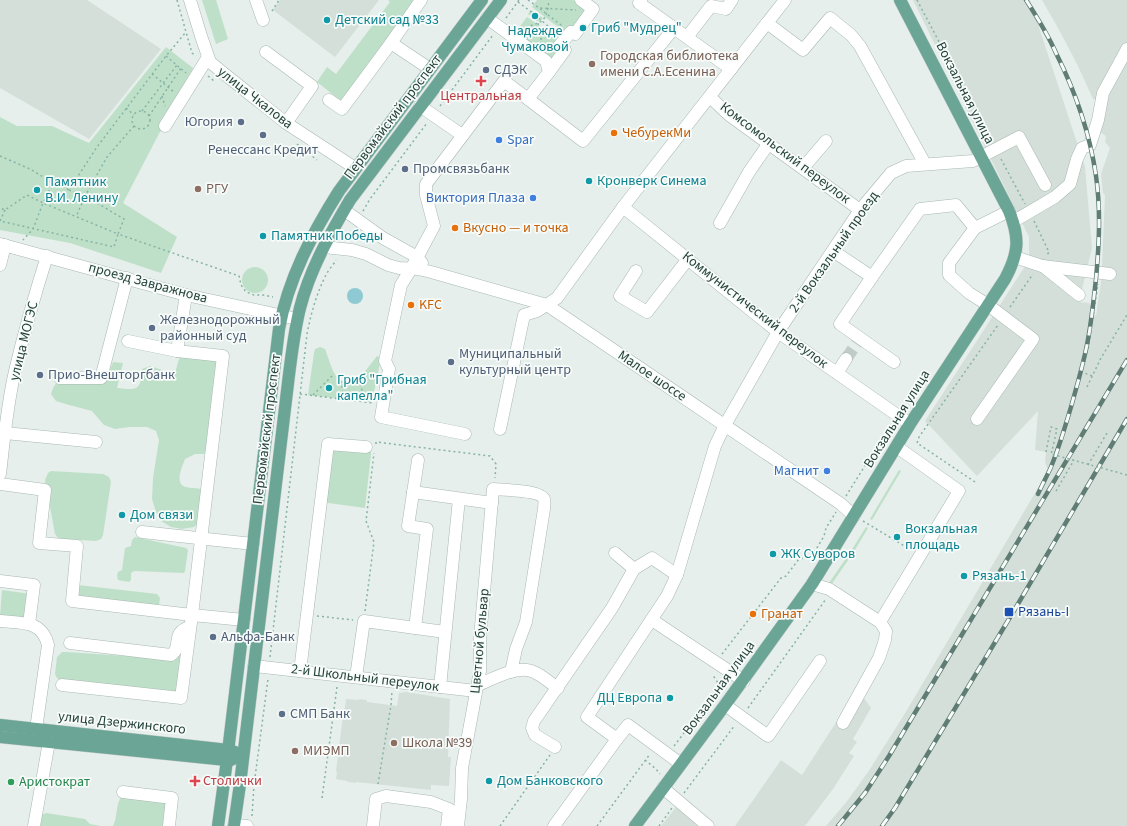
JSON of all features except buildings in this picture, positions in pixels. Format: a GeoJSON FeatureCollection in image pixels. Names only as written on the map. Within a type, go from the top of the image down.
{"type":"FeatureCollection","features":[{"type":"Feature","properties":{"kind":"main road","name":"Первомайский проспект"},"geometry":{"type":"LineString","coordinates":[[234,753],[244,620],[273,376],[282,316],[291,286],[306,248],[324,214],[339,191],[482,0]]}},
{"type":"Feature","properties":{"kind":"main road","name":"Первомайский проспект"},"geometry":{"type":"LineString","coordinates":[[218,826],[254,666],[288,383],[297,319],[306,290],[324,247],[344,210],[367,176],[501,0]]}},
{"type":"Feature","properties":{"kind":"main road","name":"Вокзальная улица"},"geometry":{"type":"LineString","coordinates":[[635,826],[744,681],[812,584],[910,424],[1005,279],[1015,257],[1017,244],[1012,216],[900,0]]}},
{"type":"Feature","properties":{"kind":"main road","name":"улица Дзержинского"},"geometry":{"type":"LineString","coordinates":[[0,725],[234,753]]}},
{"type":"Feature","properties":{"kind":"main road","name":"улица Дзержинского"},"geometry":{"type":"LineString","coordinates":[[0,737],[49,742],[234,753]]}},
{"type":"Feature","properties":{"kind":"main road"},"geometry":{"type":"LineString","coordinates":[[234,753],[242,768],[234,825]]}},
{"type":"Feature","properties":{"kind":"street","name":"улица Чкалова"},"geometry":{"type":"LineString","coordinates":[[190,0],[210,62],[286,123],[355,168]]}},
{"type":"Feature","properties":{"kind":"street"},"geometry":{"type":"LineString","coordinates":[[256,0],[263,20]]}},
{"type":"Feature","properties":{"kind":"street"},"geometry":{"type":"LineString","coordinates":[[329,100],[342,109],[392,43],[421,0]]}},
{"type":"Feature","properties":{"kind":"street"},"geometry":{"type":"LineString","coordinates":[[528,99],[547,66],[565,50],[559,46],[571,32],[575,34],[592,11],[593,9],[581,0]]}},
{"type":"Feature","properties":{"kind":"street"},"geometry":{"type":"LineString","coordinates":[[641,0],[639,3],[731,69]]}},
{"type":"Feature","properties":{"kind":"street"},"geometry":{"type":"LineString","coordinates":[[687,37],[713,3],[726,9],[732,0]]}},
{"type":"Feature","properties":{"kind":"street"},"geometry":{"type":"LineString","coordinates":[[500,429],[524,315],[537,311],[557,298],[623,206],[785,0]]}},
{"type":"Feature","properties":{"kind":"street"},"geometry":{"type":"LineString","coordinates":[[487,18],[509,34],[547,66]]}},
{"type":"Feature","properties":{"kind":"street"},"geometry":{"type":"LineString","coordinates":[[767,23],[802,50],[830,18],[851,35],[860,46],[925,164]]}},
{"type":"Feature","properties":{"kind":"street"},"geometry":{"type":"LineString","coordinates":[[465,434],[381,417],[389,369],[385,361],[401,285],[434,226],[426,194],[426,184],[504,81],[584,141],[674,28]]}},
{"type":"Feature","properties":{"kind":"street"},"geometry":{"type":"LineString","coordinates":[[392,43],[430,69]]}},
{"type":"Feature","properties":{"kind":"street"},"geometry":{"type":"LineString","coordinates":[[977,419],[1033,339],[988,305],[969,293],[949,275],[949,263],[975,228],[1029,212],[1055,197],[1070,184],[1077,159],[1082,148],[1090,145],[1098,120],[1103,93],[1127,49]]}},
{"type":"Feature","properties":{"kind":"street"},"geometry":{"type":"LineString","coordinates":[[266,52],[312,86],[286,123]]}},
{"type":"Feature","properties":{"kind":"street"},"geometry":{"type":"LineString","coordinates":[[165,126],[208,57]]}},
{"type":"Feature","properties":{"kind":"street","name":"Комсомольский переулок"},"geometry":{"type":"LineString","coordinates":[[710,97],[730,115],[860,210]]}},
{"type":"Feature","properties":{"kind":"street"},"geometry":{"type":"LineString","coordinates":[[420,106],[462,135]]}},
{"type":"Feature","properties":{"kind":"street","name":"2-й Вокзальный проезд"},"geometry":{"type":"LineString","coordinates":[[617,739],[587,717],[652,620],[667,596],[677,575],[715,446],[725,425],[778,332],[860,210],[891,173],[906,166],[973,161],[1019,137],[1045,185]]}},
{"type":"Feature","properties":{"kind":"street"},"geometry":{"type":"LineString","coordinates":[[803,168],[826,141]]}},
{"type":"Feature","properties":{"kind":"street"},"geometry":{"type":"LineString","coordinates":[[720,223],[749,172],[769,143]]}},
{"type":"Feature","properties":{"kind":"street"},"geometry":{"type":"LineString","coordinates":[[894,362],[859,341],[840,324],[920,209],[956,205],[975,228]]}},
{"type":"Feature","properties":{"kind":"street","name":"Коммунистический переулок"},"geometry":{"type":"LineString","coordinates":[[623,206],[778,332],[910,424]]}},
{"type":"Feature","properties":{"kind":"street"},"geometry":{"type":"LineString","coordinates":[[344,210],[383,238],[417,257],[431,272]]}},
{"type":"Feature","properties":{"kind":"street"},"geometry":{"type":"LineString","coordinates":[[0,265],[3,244]]}},
{"type":"Feature","properties":{"kind":"street","name":"проезд Завражнова"},"geometry":{"type":"LineString","coordinates":[[3,244],[186,294],[297,319]]}},
{"type":"Feature","properties":{"kind":"street","name":"Малое шоссе"},"geometry":{"type":"LineString","coordinates":[[324,247],[352,250],[366,254],[388,265],[431,272],[547,305],[841,504],[854,516]]}},
{"type":"Feature","properties":{"kind":"street"},"geometry":{"type":"LineString","coordinates":[[833,250],[872,277]]}},
{"type":"Feature","properties":{"kind":"street","name":"улица МОГЭС"},"geometry":{"type":"LineString","coordinates":[[0,474],[15,372],[38,284],[47,256]]}},
{"type":"Feature","properties":{"kind":"street"},"geometry":{"type":"LineString","coordinates":[[1015,257],[1041,265],[1104,273]]}},
{"type":"Feature","properties":{"kind":"street"},"geometry":{"type":"LineString","coordinates":[[636,271],[620,296],[647,312],[688,259]]}},
{"type":"Feature","properties":{"kind":"street"},"geometry":{"type":"LineString","coordinates":[[1041,265],[1079,295]]}},
{"type":"Feature","properties":{"kind":"street"},"geometry":{"type":"LineString","coordinates":[[60,378],[101,378],[127,278]]}},
{"type":"Feature","properties":{"kind":"street"},"geometry":{"type":"LineString","coordinates":[[177,351],[186,294]]}},
{"type":"Feature","properties":{"kind":"street"},"geometry":{"type":"LineString","coordinates":[[62,685],[181,698],[202,538],[223,356],[177,351],[128,341]]}},
{"type":"Feature","properties":{"kind":"street"},"geometry":{"type":"LineString","coordinates":[[837,373],[846,359]]}},
{"type":"Feature","properties":{"kind":"street"},"geometry":{"type":"LineString","coordinates":[[5,433],[96,442]]}},
{"type":"Feature","properties":{"kind":"street"},"geometry":{"type":"LineString","coordinates":[[300,671],[328,444],[366,447]]}},
{"type":"Feature","properties":{"kind":"street"},"geometry":{"type":"LineString","coordinates":[[880,622],[959,491],[897,447]]}},
{"type":"Feature","properties":{"kind":"street"},"geometry":{"type":"LineString","coordinates":[[415,628],[427,529],[408,526],[418,460]]}},
{"type":"Feature","properties":{"kind":"street"},"geometry":{"type":"LineString","coordinates":[[0,484],[44,490],[39,543],[77,546],[72,601],[244,620]]}},
{"type":"Feature","properties":{"kind":"street"},"geometry":{"type":"LineString","coordinates":[[493,489],[532,492],[540,495],[544,499],[544,509],[526,622],[516,649],[511,672]]}},
{"type":"Feature","properties":{"kind":"street","name":"Цветной бульвар"},"geometry":{"type":"LineString","coordinates":[[458,826],[462,768],[480,672],[480,638],[493,489]]}},
{"type":"Feature","properties":{"kind":"street"},"geometry":{"type":"LineString","coordinates":[[413,492],[492,503]]}},
{"type":"Feature","properties":{"kind":"street"},"geometry":{"type":"LineString","coordinates":[[440,687],[459,499]]}},
{"type":"Feature","properties":{"kind":"street"},"geometry":{"type":"LineString","coordinates":[[142,532],[253,544]]}},
{"type":"Feature","properties":{"kind":"street"},"geometry":{"type":"LineString","coordinates":[[615,553],[634,569]]}},
{"type":"Feature","properties":{"kind":"street"},"geometry":{"type":"LineString","coordinates":[[555,747],[536,735],[532,728],[534,721],[612,608],[634,569],[652,558],[677,575]]}},
{"type":"Feature","properties":{"kind":"street"},"geometry":{"type":"LineString","coordinates":[[0,581],[34,585],[29,624]]}},
{"type":"Feature","properties":{"kind":"street"},"geometry":{"type":"LineString","coordinates":[[812,584],[828,589],[880,622],[886,631],[885,640],[879,658],[844,723]]}},
{"type":"Feature","properties":{"kind":"street"},"geometry":{"type":"LineString","coordinates":[[652,620],[744,681]]}},
{"type":"Feature","properties":{"kind":"street"},"geometry":{"type":"LineString","coordinates":[[0,621],[29,624],[37,627],[46,638],[48,645],[36,729]]}},
{"type":"Feature","properties":{"kind":"street"},"geometry":{"type":"LineString","coordinates":[[356,677],[364,621],[446,632]]}},
{"type":"Feature","properties":{"kind":"street"},"geometry":{"type":"LineString","coordinates":[[70,644],[171,654],[174,653],[176,649],[178,635],[184,628],[190,627]]}},
{"type":"Feature","properties":{"kind":"street"},"geometry":{"type":"LineString","coordinates":[[726,705],[768,736],[820,661]]}},
{"type":"Feature","properties":{"kind":"street","name":"2-й Школьный переулок"},"geometry":{"type":"LineString","coordinates":[[254,666],[440,687],[477,688]]}},
{"type":"Feature","properties":{"kind":"street"},"geometry":{"type":"LineString","coordinates":[[477,688],[515,670],[525,669],[533,672],[558,688]]}},
{"type":"Feature","properties":{"kind":"street"},"geometry":{"type":"LineString","coordinates":[[554,826],[628,725],[681,764]]}},
{"type":"Feature","properties":{"kind":"street"},"geometry":{"type":"LineString","coordinates":[[34,826],[49,742]]}},
{"type":"Feature","properties":{"kind":"street"},"geometry":{"type":"LineString","coordinates":[[663,788],[708,826]]}},
{"type":"Feature","properties":{"kind":"street"},"geometry":{"type":"LineString","coordinates":[[124,792],[172,798],[169,826]]}},
{"type":"Feature","properties":{"kind":"street"},"geometry":{"type":"LineString","coordinates":[[373,826],[376,799],[386,796],[431,802],[449,809],[447,826]]}},
{"type":"Feature","properties":{"kind":"street"},"geometry":{"type":"LineString","coordinates":[[234,825],[250,823]]}},
{"type":"Feature","properties":{"kind":"path"},"geometry":{"type":"LineString","coordinates":[[263,20],[279,0]]}},
{"type":"Feature","properties":{"kind":"path"},"geometry":{"type":"LineString","coordinates":[[250,823],[307,334],[312,309],[328,273],[370,199],[518,1],[555,32],[561,24],[528,0]]}},
{"type":"Feature","properties":{"kind":"path"},"geometry":{"type":"LineString","coordinates":[[509,34],[542,22],[547,14],[549,0]]}},
{"type":"Feature","properties":{"kind":"path"},"geometry":{"type":"LineString","coordinates":[[917,0],[1049,252],[919,437],[917,443],[974,482]]}},
{"type":"Feature","properties":{"kind":"path"},"geometry":{"type":"LineString","coordinates":[[539,8],[592,11]]}},
{"type":"Feature","properties":{"kind":"path"},"geometry":{"type":"LineString","coordinates":[[534,14],[538,23],[547,66]]}},
{"type":"Feature","properties":{"kind":"path"},"geometry":{"type":"LineString","coordinates":[[69,190],[96,147],[186,32]]}},
{"type":"Feature","properties":{"kind":"path"},"geometry":{"type":"LineString","coordinates":[[166,56],[194,79]]}},
{"type":"Feature","properties":{"kind":"path"},"geometry":{"type":"LineString","coordinates":[[142,111],[149,116],[150,122],[145,129],[139,129],[134,126],[132,120],[134,115],[142,111],[177,65]]}},
{"type":"Feature","properties":{"kind":"path"},"geometry":{"type":"LineString","coordinates":[[149,116],[181,68]]}},
{"type":"Feature","properties":{"kind":"path"},"geometry":{"type":"LineString","coordinates":[[152,74],[182,99]]}},
{"type":"Feature","properties":{"kind":"path"},"geometry":{"type":"LineString","coordinates":[[126,108],[134,115]]}},
{"type":"Feature","properties":{"kind":"path"},"geometry":{"type":"LineString","coordinates":[[76,217],[85,196],[107,157],[134,126]]}},
{"type":"Feature","properties":{"kind":"path"},"geometry":{"type":"LineString","coordinates":[[0,156],[30,169],[69,190],[85,196],[124,219],[118,234],[114,247],[0,222],[5,210],[27,195],[42,203],[118,234],[239,276],[241,285],[246,292],[254,295],[272,297]]}},
{"type":"Feature","properties":{"kind":"path"},"geometry":{"type":"LineString","coordinates":[[22,240],[33,229],[42,203],[54,181]]}},
{"type":"Feature","properties":{"kind":"path"},"geometry":{"type":"LineString","coordinates":[[0,208],[5,210]]}},
{"type":"Feature","properties":{"kind":"path"},"geometry":{"type":"LineString","coordinates":[[1092,376],[1082,372],[1104,273]]}},
{"type":"Feature","properties":{"kind":"path"},"geometry":{"type":"LineString","coordinates":[[1087,387],[1100,358],[1127,315]]}},
{"type":"Feature","properties":{"kind":"path"},"geometry":{"type":"LineString","coordinates":[[313,395],[334,374]]}},
{"type":"Feature","properties":{"kind":"path"},"geometry":{"type":"LineString","coordinates":[[358,379],[365,402]]}},
{"type":"Feature","properties":{"kind":"path"},"geometry":{"type":"LineString","coordinates":[[341,381],[344,399]]}},
{"type":"Feature","properties":{"kind":"path"},"geometry":{"type":"LineString","coordinates":[[300,394],[383,404]]}},
{"type":"Feature","properties":{"kind":"path"},"geometry":{"type":"LineString","coordinates":[[673,748],[720,686],[710,670],[781,578],[786,576],[799,559],[805,558],[814,553],[824,536],[826,528],[897,415]]}},
{"type":"Feature","properties":{"kind":"path"},"geometry":{"type":"LineString","coordinates":[[1046,452],[1051,427],[1057,428],[1051,454],[1127,475]]}},
{"type":"Feature","properties":{"kind":"path"},"geometry":{"type":"LineString","coordinates":[[1088,465],[1107,433]]}},
{"type":"Feature","properties":{"kind":"path"},"geometry":{"type":"LineString","coordinates":[[307,614],[364,621],[374,542],[366,521],[376,442],[490,456],[496,464],[493,489]]}},
{"type":"Feature","properties":{"kind":"path"},"geometry":{"type":"LineString","coordinates":[[1056,491],[1074,460]]}},
{"type":"Feature","properties":{"kind":"path"},"geometry":{"type":"LineString","coordinates":[[854,516],[870,524],[921,556]]}},
{"type":"Feature","properties":{"kind":"path"},"geometry":{"type":"LineString","coordinates":[[659,826],[827,599]]}},
{"type":"Feature","properties":{"kind":"path"},"geometry":{"type":"LineString","coordinates":[[322,798],[339,675]]}},
{"type":"Feature","properties":{"kind":"path"},"geometry":{"type":"LineString","coordinates":[[378,784],[391,705],[393,682]]}},
{"type":"Feature","properties":{"kind":"path"},"geometry":{"type":"LineString","coordinates":[[597,826],[656,745]]}},
{"type":"Feature","properties":{"kind":"path"},"geometry":{"type":"LineString","coordinates":[[500,826],[555,747]]}},
{"type":"Feature","properties":{"kind":"shaded area"},"geometry":{"type":"Polygon","coordinates":[[[0,0],[87,0],[161,49],[89,139],[0,88],[0,0]]]}},
{"type":"Feature","properties":{"kind":"shaded area"},"geometry":{"type":"Polygon","coordinates":[[[280,0],[379,0],[335,57],[273,10],[280,0]]]}},
{"type":"Feature","properties":{"kind":"shaded area"},"geometry":{"type":"Polygon","coordinates":[[[913,0],[1030,0],[1085,167],[1092,248],[1079,302],[1089,303],[1096,316],[1103,268],[1105,195],[1103,193],[1101,174],[1110,148],[1105,142],[1106,136],[1097,130],[1106,100],[1093,99],[1077,64],[1042,0],[1127,0],[1127,826],[826,826],[848,800],[870,769],[907,710],[1048,471],[1045,462],[1046,452],[1035,450],[1038,411],[977,476],[925,421],[1029,260],[1029,237],[913,0]]]}},
{"type":"Feature","properties":{"kind":"shaded area","name":"Школа №39"},"geometry":{"type":"Polygon","coordinates":[[[406,692],[450,699],[448,757],[451,757],[449,786],[431,785],[431,790],[355,783],[336,779],[346,699],[367,700],[367,702],[397,706],[399,693],[406,692]]]}},
{"type":"Feature","properties":{"kind":"shaded area"},"geometry":{"type":"Polygon","coordinates":[[[855,693],[864,698],[871,708],[853,739],[857,742],[849,753],[854,756],[833,789],[805,826],[735,826],[781,760],[802,775],[855,693]]]}},
{"type":"Feature","properties":{"kind":"shaded area"},"geometry":{"type":"Polygon","coordinates":[[[677,806],[696,822],[695,824],[698,826],[661,826],[677,806]]]}},
{"type":"Feature","properties":{"kind":"green space"},"geometry":{"type":"Polygon","coordinates":[[[202,0],[216,0],[228,39],[216,44],[202,0]]]}},
{"type":"Feature","properties":{"kind":"green space"},"geometry":{"type":"Polygon","coordinates":[[[388,0],[419,0],[341,101],[317,82],[327,67],[336,74],[390,2],[388,0]]]}},
{"type":"Feature","properties":{"kind":"green space"},"geometry":{"type":"Polygon","coordinates":[[[537,0],[573,0],[589,13],[567,34],[532,7],[537,0]]]}},
{"type":"Feature","properties":{"kind":"green space"},"geometry":{"type":"Polygon","coordinates":[[[531,10],[543,18],[540,22],[528,14],[531,10]]]}},
{"type":"Feature","properties":{"kind":"green space"},"geometry":{"type":"Polygon","coordinates":[[[527,17],[561,41],[561,50],[550,65],[512,37],[527,17]]]}},
{"type":"Feature","properties":{"kind":"green space"},"geometry":{"type":"Polygon","coordinates":[[[166,47],[193,68],[123,203],[177,237],[161,273],[70,243],[0,230],[0,117],[17,126],[52,126],[89,143],[166,47]]]}},
{"type":"Feature","properties":{"kind":"green space"},"geometry":{"type":"Polygon","coordinates":[[[255,267],[264,271],[268,280],[264,289],[255,293],[246,289],[242,280],[246,271],[255,267]]]}},
{"type":"Feature","properties":{"kind":"green space"},"geometry":{"type":"Polygon","coordinates":[[[320,347],[325,349],[336,377],[342,381],[359,379],[377,356],[381,358],[372,402],[308,395],[315,349],[320,347]]]}},
{"type":"Feature","properties":{"kind":"green space"},"geometry":{"type":"Polygon","coordinates":[[[181,355],[215,360],[218,363],[208,450],[204,454],[195,454],[185,459],[180,475],[180,482],[182,485],[205,491],[202,520],[194,527],[182,529],[171,527],[161,521],[156,512],[152,499],[153,478],[159,440],[156,431],[147,427],[115,429],[104,425],[92,411],[56,401],[51,394],[57,382],[105,383],[113,362],[123,363],[117,388],[137,388],[140,382],[142,369],[150,366],[162,370],[167,379],[172,380],[181,355]]]}},
{"type":"Feature","properties":{"kind":"green space"},"geometry":{"type":"Polygon","coordinates":[[[328,444],[371,450],[365,508],[321,502],[328,444]]]}},
{"type":"Feature","properties":{"kind":"green space"},"geometry":{"type":"Polygon","coordinates":[[[899,470],[901,471],[872,520],[870,519],[899,470]]]}},
{"type":"Feature","properties":{"kind":"green space"},"geometry":{"type":"Polygon","coordinates":[[[51,471],[103,474],[109,477],[111,482],[103,535],[101,539],[96,541],[63,539],[58,538],[55,534],[45,480],[48,473],[51,471]]]}},
{"type":"Feature","properties":{"kind":"green space"},"geometry":{"type":"Polygon","coordinates":[[[866,527],[868,528],[853,553],[831,585],[829,583],[866,527]]]}},
{"type":"Feature","properties":{"kind":"green space"},"geometry":{"type":"Polygon","coordinates":[[[135,537],[186,548],[188,550],[184,573],[134,571],[131,573],[131,580],[129,582],[118,580],[117,575],[118,572],[122,570],[125,548],[131,546],[132,540],[135,537]]]}},
{"type":"Feature","properties":{"kind":"green space"},"geometry":{"type":"Polygon","coordinates":[[[78,585],[157,594],[160,598],[159,605],[78,599],[78,585]]]}},
{"type":"Feature","properties":{"kind":"green space"},"geometry":{"type":"Polygon","coordinates":[[[2,590],[31,594],[28,620],[0,616],[2,590]]]}},
{"type":"Feature","properties":{"kind":"green space"},"geometry":{"type":"Polygon","coordinates":[[[182,635],[179,694],[61,681],[55,674],[57,657],[62,652],[170,659],[182,635]]]}},
{"type":"Feature","properties":{"kind":"green space"},"geometry":{"type":"Polygon","coordinates":[[[122,796],[167,801],[167,826],[113,826],[116,819],[118,803],[122,796]]]}},
{"type":"Feature","properties":{"kind":"green space"},"geometry":{"type":"Polygon","coordinates":[[[46,813],[85,819],[90,824],[101,826],[40,826],[37,822],[39,816],[46,813]]]}},
{"type":"Feature","properties":{"kind":"water"},"geometry":{"type":"Polygon","coordinates":[[[355,288],[361,290],[363,296],[361,302],[355,304],[349,302],[347,296],[349,290],[355,288]]]}},
{"type":"Feature","properties":{"kind":"tunnel"},"geometry":{"type":"LineString","coordinates":[[846,359],[857,343]]}},
{"type":"Feature","properties":{"kind":"railway"},"geometry":{"type":"LineString","coordinates":[[1026,0],[1053,46],[1081,113],[1090,144],[1096,176],[1099,215],[1099,241],[1096,279],[1087,345],[1062,437],[1051,467],[1038,494]]}},
{"type":"Feature","properties":{"kind":"railway"},"geometry":{"type":"LineString","coordinates":[[838,826],[865,793],[889,756],[1127,360]]}},
{"type":"Feature","properties":{"kind":"railway"},"geometry":{"type":"LineString","coordinates":[[882,826],[895,808],[1012,614],[1127,419]]}},
{"type":"Feature","properties":{"kind":"place","name":"Надежде Чумаковой"},"geometry":{"type":"Point","coordinates":[535,16]}},
{"type":"Feature","properties":{"kind":"place","name":"Детский сад №33"},"geometry":{"type":"Point","coordinates":[327,20]}},
{"type":"Feature","properties":{"kind":"place","name":"Гриб \"Мудрец\""},"geometry":{"type":"Point","coordinates":[583,28]}},
{"type":"Feature","properties":{"kind":"place","name":"Городская библиотека имени С.А.Есенина"},"geometry":{"type":"Point","coordinates":[592,64]}},
{"type":"Feature","properties":{"kind":"place","name":"СДЭК"},"geometry":{"type":"Point","coordinates":[486,70]}},
{"type":"Feature","properties":{"kind":"place","name":"Центральная"},"geometry":{"type":"Point","coordinates":[481,81]}},
{"type":"Feature","properties":{"kind":"place","name":"Югория"},"geometry":{"type":"Point","coordinates":[241,122]}},
{"type":"Feature","properties":{"kind":"place","name":"ЧебурекМи"},"geometry":{"type":"Point","coordinates":[614,133]}},
{"type":"Feature","properties":{"kind":"place","name":"Ренессанс Кредит"},"geometry":{"type":"Point","coordinates":[263,135]}},
{"type":"Feature","properties":{"kind":"place","name":"Spar"},"geometry":{"type":"Point","coordinates":[499,140]}},
{"type":"Feature","properties":{"kind":"place","name":"Промсвязьбанк"},"geometry":{"type":"Point","coordinates":[405,169]}},
{"type":"Feature","properties":{"kind":"place","name":"Кронверк Синема"},"geometry":{"type":"Point","coordinates":[589,181]}},
{"type":"Feature","properties":{"kind":"place","name":"РГУ"},"geometry":{"type":"Point","coordinates":[198,189]}},
{"type":"Feature","properties":{"kind":"place","name":"Памятник В.И. Ленину"},"geometry":{"type":"Point","coordinates":[37,190]}},
{"type":"Feature","properties":{"kind":"place","name":"Виктория Плаза"},"geometry":{"type":"Point","coordinates":[533,198]}},
{"type":"Feature","properties":{"kind":"place","name":"Вкусно — и точка"},"geometry":{"type":"Point","coordinates":[455,228]}},
{"type":"Feature","properties":{"kind":"place","name":"Памятник Победы"},"geometry":{"type":"Point","coordinates":[263,236]}},
{"type":"Feature","properties":{"kind":"place","name":"KFC"},"geometry":{"type":"Point","coordinates":[411,305]}},
{"type":"Feature","properties":{"kind":"place","name":"Железнодорожный районный суд"},"geometry":{"type":"Point","coordinates":[152,328]}},
{"type":"Feature","properties":{"kind":"place","name":"Муниципальный культурный центр"},"geometry":{"type":"Point","coordinates":[451,362]}},
{"type":"Feature","properties":{"kind":"place","name":"Прио-Внешторгбанк"},"geometry":{"type":"Point","coordinates":[40,375]}},
{"type":"Feature","properties":{"kind":"place","name":"Гриб \"Грибная капелла\""},"geometry":{"type":"Point","coordinates":[329,388]}},
{"type":"Feature","properties":{"kind":"place","name":"Магнит"},"geometry":{"type":"Point","coordinates":[827,471]}},
{"type":"Feature","properties":{"kind":"place","name":"Дом связи"},"geometry":{"type":"Point","coordinates":[122,515]}},
{"type":"Feature","properties":{"kind":"place","name":"Вокзальная площадь"},"geometry":{"type":"Point","coordinates":[897,537]}},
{"type":"Feature","properties":{"kind":"place","name":"ЖК Суворов"},"geometry":{"type":"Point","coordinates":[773,554]}},
{"type":"Feature","properties":{"kind":"place","name":"Рязань-1"},"geometry":{"type":"Point","coordinates":[964,576]}},
{"type":"Feature","properties":{"kind":"place","name":"Рязань-I"},"geometry":{"type":"Point","coordinates":[1009,612]}},
{"type":"Feature","properties":{"kind":"place","name":"Гранат"},"geometry":{"type":"Point","coordinates":[753,614]}},
{"type":"Feature","properties":{"kind":"place","name":"Альфа-Банк"},"geometry":{"type":"Point","coordinates":[213,637]}},
{"type":"Feature","properties":{"kind":"place","name":"ДЦ Европа"},"geometry":{"type":"Point","coordinates":[670,698]}},
{"type":"Feature","properties":{"kind":"place","name":"СМП Банк"},"geometry":{"type":"Point","coordinates":[282,714]}},
{"type":"Feature","properties":{"kind":"place","name":"Школа №39"},"geometry":{"type":"Point","coordinates":[394,743]}},
{"type":"Feature","properties":{"kind":"place","name":"МИЭМП"},"geometry":{"type":"Point","coordinates":[295,751]}},
{"type":"Feature","properties":{"kind":"place","name":"Столички"},"geometry":{"type":"Point","coordinates":[195,781]}},
{"type":"Feature","properties":{"kind":"place","name":"Дом Банковского"},"geometry":{"type":"Point","coordinates":[489,781]}},
{"type":"Feature","properties":{"kind":"place","name":"Аристократ"},"geometry":{"type":"Point","coordinates":[11,782]}}]}
